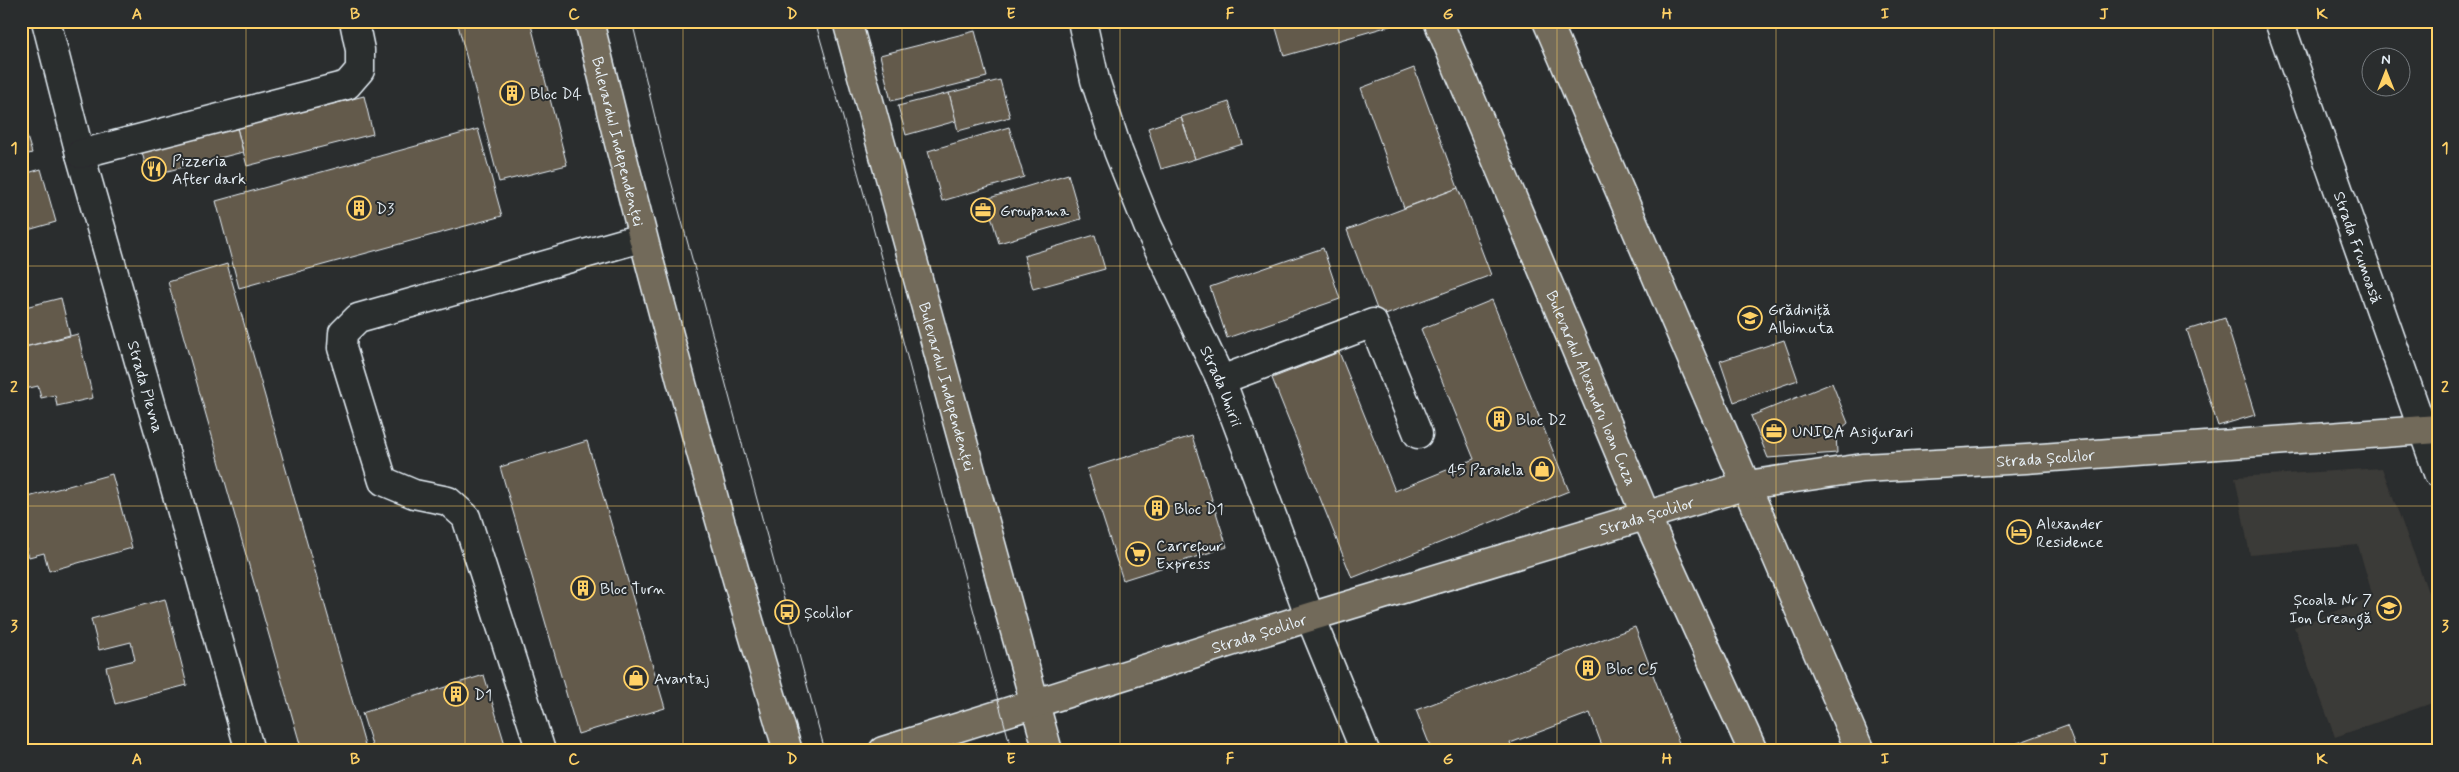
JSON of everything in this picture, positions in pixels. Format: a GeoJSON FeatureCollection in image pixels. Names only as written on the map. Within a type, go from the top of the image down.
{"type":"FeatureCollection","features":[{"type":"Feature","properties":{"kind":"main road","name":"Bulevardul Independenței"},"geometry":{"type":"LineString","coordinates":[[589,21],[641,238],[742,604],[788,751]]}},
{"type":"Feature","properties":{"kind":"main road","name":"Bulevardul Independenței"},"geometry":{"type":"LineString","coordinates":[[847,21],[1048,751]]}},
{"type":"Feature","properties":{"kind":"main road","name":"Bulevardul Alexandru Ioan Cuza"},"geometry":{"type":"LineString","coordinates":[[1438,21],[1646,516],[1753,751]]}},
{"type":"Feature","properties":{"kind":"main road"},"geometry":{"type":"LineString","coordinates":[[1547,21],[1860,751]]}},
{"type":"Feature","properties":{"kind":"main road","name":"Strada Școlilor"},"geometry":{"type":"LineString","coordinates":[[883,751],[1035,705],[1310,617],[1747,485],[1863,468],[2036,459],[2430,430]]}},
{"type":"Feature","properties":{"kind":"street","name":"Strada Plevna"},"geometry":{"type":"LineString","coordinates":[[46,21],[80,154],[250,751]]}},
{"type":"Feature","properties":{"kind":"street"},"geometry":{"type":"LineString","coordinates":[[80,154],[347,84],[360,70],[360,50],[354,21]]}},
{"type":"Feature","properties":{"kind":"street","name":"Strada Unirii"},"geometry":{"type":"LineString","coordinates":[[1082,21],[1094,80],[1118,151],[1148,226],[1221,380],[1310,617],[1366,751]]}},
{"type":"Feature","properties":{"kind":"street","name":"Strada Frumoasă"},"geometry":{"type":"LineString","coordinates":[[2279,21],[2430,430],[2438,473]]}},
{"type":"Feature","properties":{"kind":"street"},"geometry":{"type":"LineString","coordinates":[[541,751],[466,518],[448,501],[414,494],[383,481],[342,348],[343,333],[358,318],[641,238]]}},
{"type":"Feature","properties":{"kind":"street"},"geometry":{"type":"LineString","coordinates":[[1221,380],[1373,323],[1418,434]]}},
{"type":"Feature","properties":{"kind":"shaded area","name":"Școala Nr 7 Ion Creangă"},"geometry":{"type":"Polygon","coordinates":[[[2382,468],[2438,619],[2438,701],[2335,737],[2294,627],[2373,597],[2358,545],[2250,555],[2235,477],[2382,468]]]}},
{"type":"Feature","properties":{"kind":"building","name":"Bloc D4"},"geometry":{"type":"Polygon","coordinates":[[[457,21],[530,21],[567,165],[499,182],[457,21]]]}},
{"type":"Feature","properties":{"kind":"building"},"geometry":{"type":"Polygon","coordinates":[[[1274,21],[1399,21],[1400,23],[1284,56],[1274,21]]]}},
{"type":"Feature","properties":{"kind":"building"},"geometry":{"type":"Polygon","coordinates":[[[975,31],[987,77],[891,101],[880,55],[975,31]]]}},
{"type":"Feature","properties":{"kind":"building"},"geometry":{"type":"Polygon","coordinates":[[[1414,68],[1458,188],[1404,208],[1361,88],[1414,68]]]}},
{"type":"Feature","properties":{"kind":"building"},"geometry":{"type":"Polygon","coordinates":[[[1000,80],[1010,117],[958,131],[949,93],[1000,80]]]}},
{"type":"Feature","properties":{"kind":"building"},"geometry":{"type":"Polygon","coordinates":[[[949,93],[956,121],[906,135],[898,106],[949,93]]]}},
{"type":"Feature","properties":{"kind":"building"},"geometry":{"type":"Polygon","coordinates":[[[364,96],[373,134],[247,166],[237,128],[364,96]]]}},
{"type":"Feature","properties":{"kind":"building"},"geometry":{"type":"Polygon","coordinates":[[[1229,102],[1243,144],[1195,159],[1181,117],[1229,102]]]}},
{"type":"Feature","properties":{"kind":"building"},"geometry":{"type":"Polygon","coordinates":[[[21,117],[32,153],[21,156],[21,117]]]}},
{"type":"Feature","properties":{"kind":"building"},"geometry":{"type":"Polygon","coordinates":[[[1181,117],[1195,159],[1161,169],[1148,128],[1181,117]]]}},
{"type":"Feature","properties":{"kind":"building"},"geometry":{"type":"Polygon","coordinates":[[[1009,127],[1024,177],[942,201],[928,151],[1009,127]]]}},
{"type":"Feature","properties":{"kind":"building"},"geometry":{"type":"Polygon","coordinates":[[[237,128],[243,152],[148,176],[142,152],[237,128]]]}},
{"type":"Feature","properties":{"kind":"building","name":"D3"},"geometry":{"type":"Polygon","coordinates":[[[478,129],[502,216],[239,288],[216,201],[478,129]]]}},
{"type":"Feature","properties":{"kind":"building"},"geometry":{"type":"Polygon","coordinates":[[[41,169],[56,222],[21,232],[21,175],[41,169]]]}},
{"type":"Feature","properties":{"kind":"building"},"geometry":{"type":"Polygon","coordinates":[[[1068,174],[1081,219],[999,243],[986,199],[1068,174]]]}},
{"type":"Feature","properties":{"kind":"building"},"geometry":{"type":"Polygon","coordinates":[[[1458,188],[1491,275],[1380,317],[1347,230],[1458,188]]]}},
{"type":"Feature","properties":{"kind":"building"},"geometry":{"type":"Polygon","coordinates":[[[1095,235],[1105,269],[1033,289],[1024,256],[1095,235]]]}},
{"type":"Feature","properties":{"kind":"building"},"geometry":{"type":"Polygon","coordinates":[[[1323,248],[1340,299],[1227,338],[1210,287],[1323,248]]]}},
{"type":"Feature","properties":{"kind":"building"},"geometry":{"type":"Polygon","coordinates":[[[227,264],[365,745],[343,751],[302,751],[168,282],[227,264]]]}},
{"type":"Feature","properties":{"kind":"building"},"geometry":{"type":"Polygon","coordinates":[[[61,298],[70,335],[21,348],[21,308],[61,298]]]}},
{"type":"Feature","properties":{"kind":"building","name":"Bloc D2"},"geometry":{"type":"Polygon","coordinates":[[[1492,300],[1569,491],[1352,578],[1272,378],[1339,352],[1395,491],[1474,459],[1421,329],[1492,300]]]}},
{"type":"Feature","properties":{"kind":"building"},"geometry":{"type":"Polygon","coordinates":[[[2225,318],[2255,415],[2218,426],[2187,330],[2225,318]]]}},
{"type":"Feature","properties":{"kind":"building"},"geometry":{"type":"Polygon","coordinates":[[[78,334],[93,398],[57,406],[55,395],[41,398],[38,386],[21,390],[21,348],[78,334]]]}},
{"type":"Feature","properties":{"kind":"building"},"geometry":{"type":"Polygon","coordinates":[[[1784,340],[1798,380],[1734,402],[1720,361],[1784,340]]]}},
{"type":"Feature","properties":{"kind":"building"},"geometry":{"type":"Polygon","coordinates":[[[1832,383],[1848,423],[1836,433],[1837,453],[1768,458],[1751,416],[1832,383]]]}},
{"type":"Feature","properties":{"kind":"building","name":"Bloc D1"},"geometry":{"type":"Polygon","coordinates":[[[1192,436],[1227,547],[1123,580],[1087,469],[1192,436]]]}},
{"type":"Feature","properties":{"kind":"building","name":"Bloc Turn"},"geometry":{"type":"Polygon","coordinates":[[[587,441],[665,708],[578,734],[500,467],[587,441]]]}},
{"type":"Feature","properties":{"kind":"building"},"geometry":{"type":"Polygon","coordinates":[[[112,474],[132,548],[49,571],[44,553],[29,557],[21,529],[21,499],[112,474]]]}},
{"type":"Feature","properties":{"kind":"building"},"geometry":{"type":"Polygon","coordinates":[[[165,599],[187,685],[115,704],[106,667],[135,660],[131,642],[99,650],[91,619],[165,599]]]}},
{"type":"Feature","properties":{"kind":"building","name":"Bloc C5"},"geometry":{"type":"Polygon","coordinates":[[[1635,627],[1682,751],[1604,751],[1590,713],[1510,743],[1513,751],[1432,751],[1416,710],[1635,627]]]}},
{"type":"Feature","properties":{"kind":"building","name":"D1"},"geometry":{"type":"Polygon","coordinates":[[[484,675],[507,751],[374,751],[362,713],[484,675]]]}},
{"type":"Feature","properties":{"kind":"building"},"geometry":{"type":"Polygon","coordinates":[[[2067,725],[2077,751],[1996,751],[2067,725]]]}},
{"type":"Feature","properties":{"kind":"tram line"},"geometry":{"type":"LineString","coordinates":[[632,21],[664,155],[825,751]]}},
{"type":"Feature","properties":{"kind":"tram line"},"geometry":{"type":"LineString","coordinates":[[815,21],[891,294],[1012,751]]}},
{"type":"Feature","properties":{"kind":"place","name":"Bloc D4"},"geometry":{"type":"Point","coordinates":[512,93]}},
{"type":"Feature","properties":{"kind":"place","name":"Pizzeria After dark"},"geometry":{"type":"Point","coordinates":[154,169]}},
{"type":"Feature","properties":{"kind":"place","name":"D3"},"geometry":{"type":"Point","coordinates":[359,208]}},
{"type":"Feature","properties":{"kind":"place","name":"Groupama"},"geometry":{"type":"Point","coordinates":[983,210]}},
{"type":"Feature","properties":{"kind":"place","name":"Grădiniță Albinuta"},"geometry":{"type":"Point","coordinates":[1750,318]}},
{"type":"Feature","properties":{"kind":"place","name":"Bloc D2"},"geometry":{"type":"Point","coordinates":[1499,419]}},
{"type":"Feature","properties":{"kind":"place","name":"UNIQA Asigurari"},"geometry":{"type":"Point","coordinates":[1774,431]}},
{"type":"Feature","properties":{"kind":"place","name":"45 Paralela"},"geometry":{"type":"Point","coordinates":[1542,469]}},
{"type":"Feature","properties":{"kind":"place","name":"Bloc D1"},"geometry":{"type":"Point","coordinates":[1157,508]}},
{"type":"Feature","properties":{"kind":"place","name":"Alexander Residence"},"geometry":{"type":"Point","coordinates":[2019,532]}},
{"type":"Feature","properties":{"kind":"place","name":"Carrefour Express"},"geometry":{"type":"Point","coordinates":[1138,554]}},
{"type":"Feature","properties":{"kind":"place","name":"Bloc Turn"},"geometry":{"type":"Point","coordinates":[583,588]}},
{"type":"Feature","properties":{"kind":"place","name":"Școala Nr 7 Ion Creangă"},"geometry":{"type":"Point","coordinates":[2389,608]}},
{"type":"Feature","properties":{"kind":"place","name":"Școlilor"},"geometry":{"type":"Point","coordinates":[787,612]}},
{"type":"Feature","properties":{"kind":"place","name":"Bloc C5"},"geometry":{"type":"Point","coordinates":[1588,668]}},
{"type":"Feature","properties":{"kind":"place","name":"Avantaj"},"geometry":{"type":"Point","coordinates":[636,678]}},
{"type":"Feature","properties":{"kind":"place","name":"D1"},"geometry":{"type":"Point","coordinates":[456,694]}}]}
